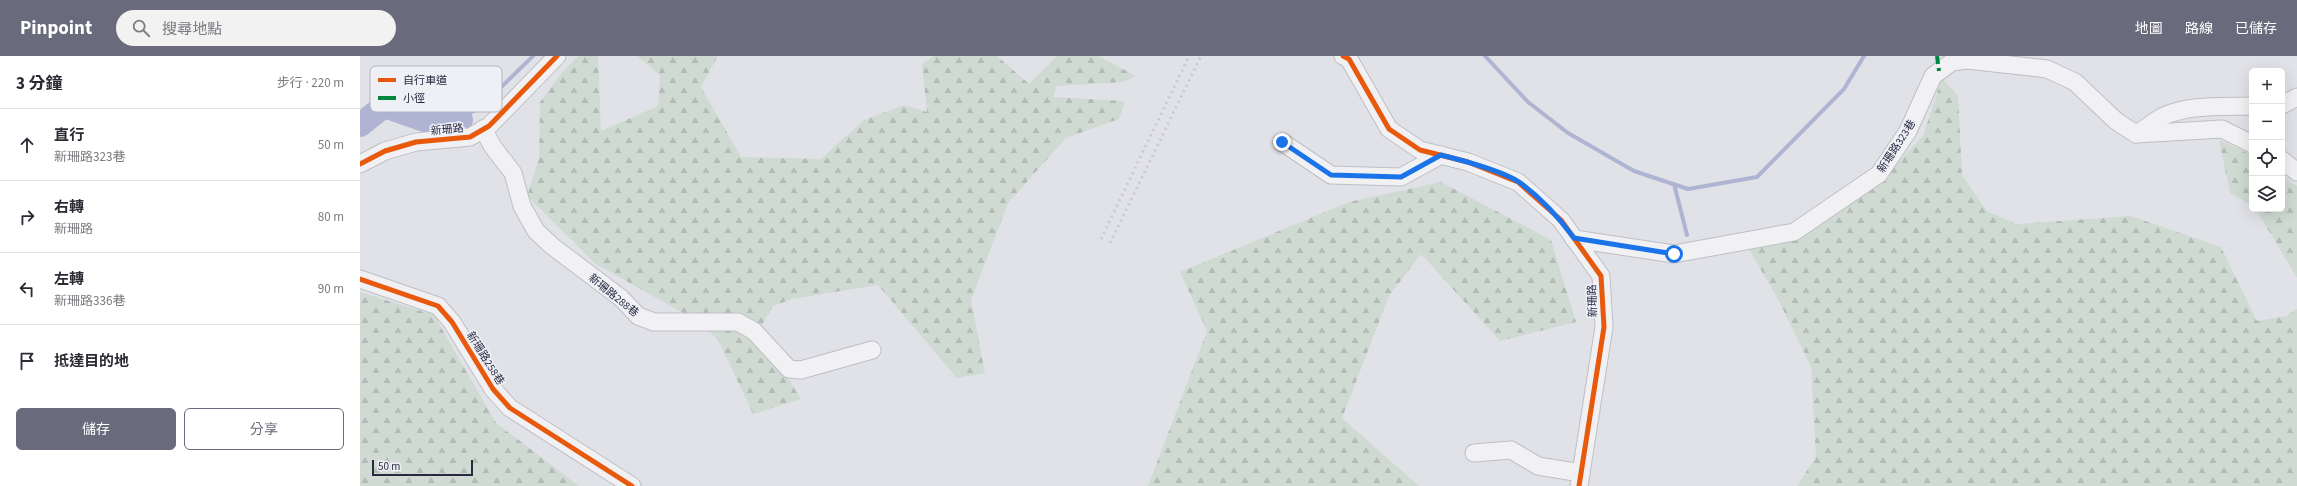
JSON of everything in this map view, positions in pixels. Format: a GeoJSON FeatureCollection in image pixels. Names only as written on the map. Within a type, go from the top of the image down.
{"type":"FeatureCollection","features":[{"type":"Feature","properties":{"kind":"street","name":"新珊路"},"geometry":{"type":"LineString","coordinates":[[360,164],[391,149],[416,142],[470,137],[489,126],[557,56]]}},
{"type":"Feature","properties":{"kind":"street","name":"新珊路"},"geometry":{"type":"LineString","coordinates":[[1343,56],[1349,59],[1388,129],[1420,150],[1468,162],[1518,182],[1561,220],[1602,276],[1604,327],[1580,480]]}},
{"type":"Feature","properties":{"kind":"street","name":"新珊路323巷"},"geometry":{"type":"LineString","coordinates":[[1574,238],[1674,254],[1794,232],[1879,174],[1908,131],[1933,76],[1952,62],[1967,60],[2048,69],[2075,82],[2116,121],[2136,134]]}},
{"type":"Feature","properties":{"kind":"street"},"geometry":{"type":"LineString","coordinates":[[2284,104],[2297,97]]}},
{"type":"Feature","properties":{"kind":"street"},"geometry":{"type":"LineString","coordinates":[[2136,134],[2163,117],[2183,111],[2220,106],[2249,106]]}},
{"type":"Feature","properties":{"kind":"street","name":"新珊路288巷"},"geometry":{"type":"LineString","coordinates":[[483,129],[493,147],[513,173],[522,206],[536,231],[552,246],[621,298],[638,316],[654,322],[738,322],[754,331],[789,369],[801,370],[872,350]]}},
{"type":"Feature","properties":{"kind":"street"},"geometry":{"type":"LineString","coordinates":[[2136,134],[2222,129],[2249,142]]}},
{"type":"Feature","properties":{"kind":"street"},"geometry":{"type":"LineString","coordinates":[[1282,142],[1331,175],[1401,177],[1441,155]]}},
{"type":"Feature","properties":{"kind":"street"},"geometry":{"type":"LineString","coordinates":[[2285,162],[2297,172]]}},
{"type":"Feature","properties":{"kind":"street","name":"新珊路258巷"},"geometry":{"type":"LineString","coordinates":[[360,279],[438,306],[452,322],[493,389],[510,408],[632,486]]}},
{"type":"Feature","properties":{"kind":"street"},"geometry":{"type":"LineString","coordinates":[[1474,453],[1511,450],[1538,466],[1580,480]]}},
{"type":"Feature","properties":{"kind":"green space"},"geometry":{"type":"Polygon","coordinates":[[[578,56],[598,56],[601,131],[658,106],[660,75],[637,56],[718,56],[701,87],[741,157],[821,159],[864,120],[904,105],[927,112],[922,64],[934,56],[997,56],[1029,84],[1057,56],[1098,56],[1136,76],[1123,82],[1057,86],[1053,97],[1125,101],[1119,119],[1066,138],[1008,203],[971,300],[985,373],[957,378],[878,285],[792,299],[773,306],[759,330],[801,399],[753,414],[718,339],[690,317],[596,264],[527,196],[539,158],[540,102],[560,75],[578,56]]]}},
{"type":"Feature","properties":{"kind":"green space"},"geometry":{"type":"Polygon","coordinates":[[[1942,78],[1958,96],[1962,175],[1987,211],[2016,224],[2131,216],[2221,247],[2257,321],[2286,316],[2297,309],[2297,486],[1797,486],[1816,457],[1811,367],[1781,305],[1745,242],[1831,206],[1883,178],[1923,136],[1942,78]]]}},
{"type":"Feature","properties":{"kind":"green space"},"geometry":{"type":"Polygon","coordinates":[[[2219,140],[2249,154],[2249,204],[2230,193],[2219,140]]]}},
{"type":"Feature","properties":{"kind":"green space"},"geometry":{"type":"Polygon","coordinates":[[[2285,178],[2297,186],[2297,278],[2258,212],[2285,212],[2285,178]]]}},
{"type":"Feature","properties":{"kind":"green space"},"geometry":{"type":"Polygon","coordinates":[[[1441,182],[1551,240],[1576,322],[1500,341],[1421,254],[1389,296],[1342,418],[1419,486],[1148,486],[1207,331],[1180,272],[1349,202],[1441,182]]]}},
{"type":"Feature","properties":{"kind":"green space"},"geometry":{"type":"Polygon","coordinates":[[[360,292],[434,315],[496,423],[579,486],[360,486],[360,292]]]}},
{"type":"Feature","properties":{"kind":"waterway"},"geometry":{"type":"LineString","coordinates":[[502,86],[533,56]]}},
{"type":"Feature","properties":{"kind":"waterway"},"geometry":{"type":"LineString","coordinates":[[1485,56],[1528,102],[1568,133],[1634,171],[1688,189],[1757,177],[1844,89],[1864,56]]}},
{"type":"Feature","properties":{"kind":"waterway"},"geometry":{"type":"LineString","coordinates":[[360,125],[376,112]]}},
{"type":"Feature","properties":{"kind":"waterway"},"geometry":{"type":"LineString","coordinates":[[401,112],[430,122],[461,120]]}},
{"type":"Feature","properties":{"kind":"waterway"},"geometry":{"type":"LineString","coordinates":[[461,120],[472,112]]}},
{"type":"Feature","properties":{"kind":"waterway"},"geometry":{"type":"LineString","coordinates":[[1674,184],[1687,235]]}},
{"type":"Feature","properties":{"kind":"railway"},"geometry":{"type":"LineString","coordinates":[[1101,239],[1189,56]]}},
{"type":"Feature","properties":{"kind":"railway"},"geometry":{"type":"LineString","coordinates":[[1110,243],[1201,56]]}},
{"type":"Feature","properties":{"kind":"marked path"},"geometry":{"type":"LineString","coordinates":[[1937,56],[1939,71]]}},
{"type":"Feature","properties":{"kind":"cycle path"},"geometry":{"type":"LineString","coordinates":[[360,164],[385,151],[416,142],[470,137],[489,126],[557,56]]}},
{"type":"Feature","properties":{"kind":"cycle path"},"geometry":{"type":"LineString","coordinates":[[1343,56],[1349,59],[1389,129],[1420,150],[1468,162],[1518,182],[1561,220],[1601,276],[1604,327],[1579,486]]}},
{"type":"Feature","properties":{"kind":"cycle path"},"geometry":{"type":"LineString","coordinates":[[360,279],[438,306],[452,322],[493,389],[510,408],[632,486]]}},
{"type":"Feature","properties":{"kind":"route"},"geometry":{"type":"LineString","coordinates":[[1282,142],[1331,175],[1401,177],[1441,155],[1468,162],[1518,182],[1561,220],[1574,238],[1674,254]]}}]}
